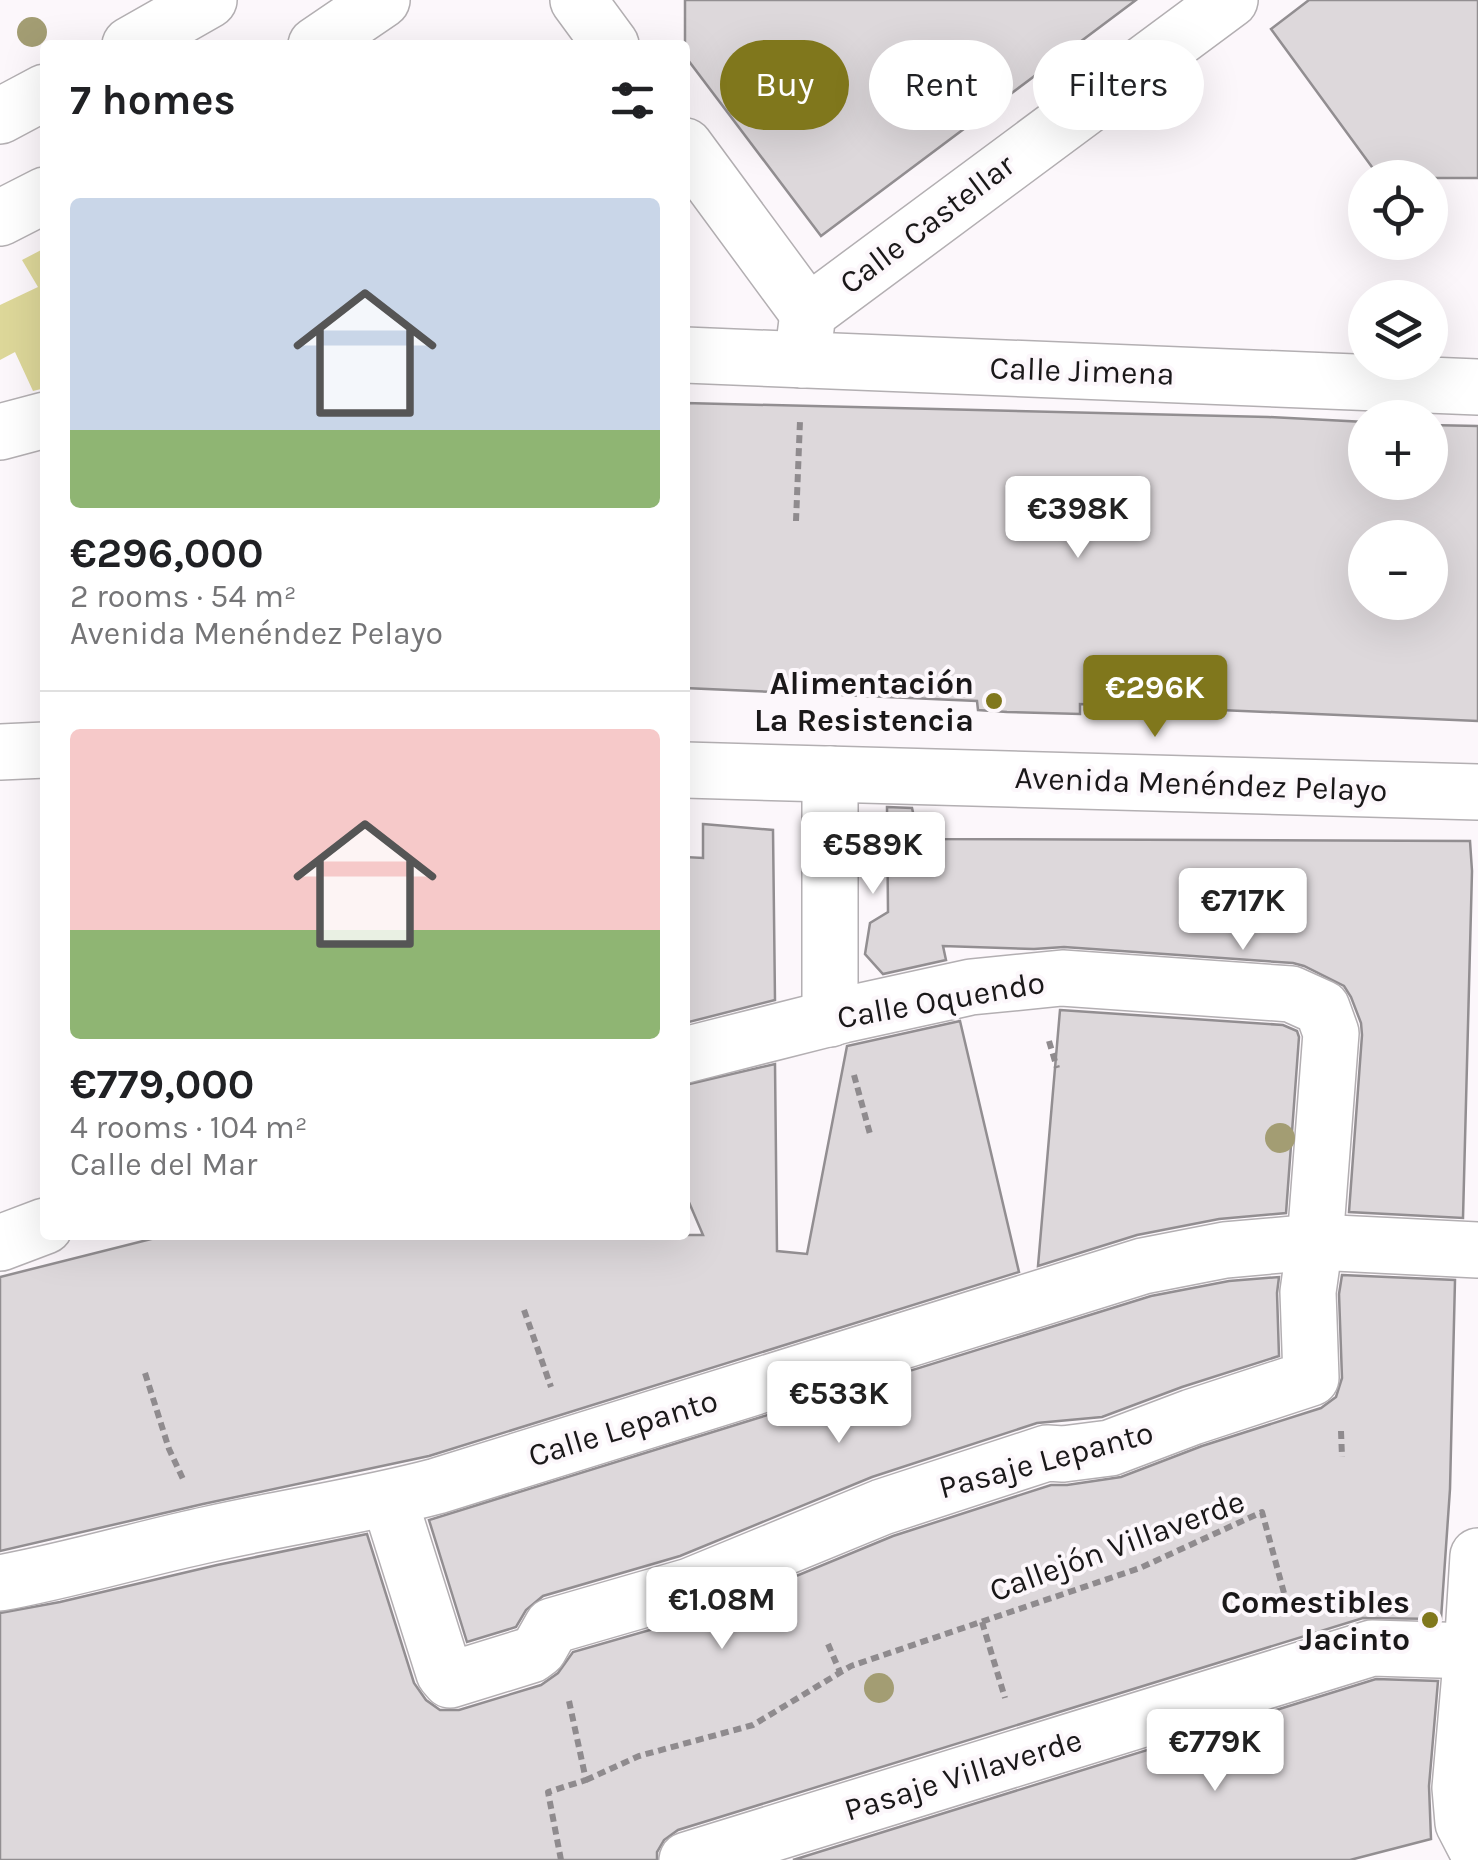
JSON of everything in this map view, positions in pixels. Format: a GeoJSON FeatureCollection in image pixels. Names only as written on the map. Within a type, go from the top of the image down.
{"type":"FeatureCollection","features":[{"type":"Feature","properties":{"kind":"street"},"geometry":{"type":"LineString","coordinates":[[139,40],[209,0]]}},
{"type":"Feature","properties":{"kind":"street"},"geometry":{"type":"LineString","coordinates":[[323,40],[382,0]]}},
{"type":"Feature","properties":{"kind":"street"},"geometry":{"type":"LineString","coordinates":[[578,0],[607,40]]}},
{"type":"Feature","properties":{"kind":"street","name":"Calle Castellar"},"geometry":{"type":"LineString","coordinates":[[805,336],[1230,0]]}},
{"type":"Feature","properties":{"kind":"street"},"geometry":{"type":"LineString","coordinates":[[0,116],[40,95]]}},
{"type":"Feature","properties":{"kind":"street"},"geometry":{"type":"LineString","coordinates":[[690,154],[805,336]]}},
{"type":"Feature","properties":{"kind":"street"},"geometry":{"type":"LineString","coordinates":[[0,218],[40,198]]}},
{"type":"Feature","properties":{"kind":"street","name":"Calle Jimena"},"geometry":{"type":"LineString","coordinates":[[690,354],[805,336],[1478,387]]}},
{"type":"Feature","properties":{"kind":"street"},"geometry":{"type":"LineString","coordinates":[[0,432],[40,421]]}},
{"type":"Feature","properties":{"kind":"street"},"geometry":{"type":"LineString","coordinates":[[0,752],[40,750]]}},
{"type":"Feature","properties":{"kind":"street","name":"Avenida Menéndez Pelayo"},"geometry":{"type":"LineString","coordinates":[[690,770],[1478,792]]}},
{"type":"Feature","properties":{"kind":"street"},"geometry":{"type":"LineString","coordinates":[[830,774],[830,1019]]}},
{"type":"Feature","properties":{"kind":"street","name":"Calle Oquendo"},"geometry":{"type":"LineString","coordinates":[[690,1054],[971,987],[1062,978],[1291,994],[1322,1008],[1331,1034],[1315,1242]]}},
{"type":"Feature","properties":{"kind":"street"},"geometry":{"type":"LineString","coordinates":[[0,1243],[40,1228]]}},
{"type":"Feature","properties":{"kind":"street","name":"Calle Lepanto"},"geometry":{"type":"LineString","coordinates":[[0,1583],[211,1534],[389,1499],[1142,1266],[1226,1250],[1315,1242],[1478,1250]]}},
{"type":"Feature","properties":{"kind":"street","name":"Pasaje Lepanto"},"geometry":{"type":"LineString","coordinates":[[389,1499],[444,1673],[450,1680],[531,1654],[539,1649],[552,1626],[690,1586],[882,1507],[1047,1453],[1110,1448],[1192,1416],[1311,1378],[1308,1310],[1315,1242]]}},
{"type":"Feature","properties":{"kind":"street"},"geometry":{"type":"LineString","coordinates":[[1447,1860],[1478,1851],[1464,1822],[1460,1788],[1478,1556]]}},
{"type":"Feature","properties":{"kind":"street","name":"Pasaje Villaverde"},"geometry":{"type":"LineString","coordinates":[[687,1860],[1372,1648],[1472,1651]]}},
{"type":"Feature","properties":{"kind":"path"},"geometry":{"type":"LineString","coordinates":[[796,521],[805,336]]}},
{"type":"Feature","properties":{"kind":"path"},"geometry":{"type":"LineString","coordinates":[[524,1310],[570,1444]]}},
{"type":"Feature","properties":{"kind":"path"},"geometry":{"type":"LineString","coordinates":[[145,1373],[169,1450],[211,1534]]}},
{"type":"Feature","properties":{"kind":"path","name":"Callejón Villaverde"},"geometry":{"type":"LineString","coordinates":[[561,1860],[548,1792],[638,1756],[753,1724],[851,1666],[1140,1568],[1262,1512],[1284,1594],[1285,1616],[1302,1670]]}},
{"type":"Feature","properties":{"kind":"path"},"geometry":{"type":"LineString","coordinates":[[982,1622],[1024,1756]]}},
{"type":"Feature","properties":{"kind":"path"},"geometry":{"type":"LineString","coordinates":[[552,1626],[586,1780]]}},
{"type":"Feature","properties":{"kind":"path"},"geometry":{"type":"LineString","coordinates":[[828,1644],[840,1672]]}},
{"type":"Feature","properties":{"kind":"shaded area"},"geometry":{"type":"Polygon","coordinates":[[[40,251],[40,389],[33,391],[15,352],[0,360],[0,305],[38,287],[22,260],[40,251]]]}},
{"type":"Feature","properties":{"kind":"building"},"geometry":{"type":"Polygon","coordinates":[[[685,0],[1136,0],[1083,40],[1033,40],[1033,77],[1013,92],[1013,40],[869,40],[869,130],[962,130],[821,236],[741,130],[849,130],[849,40],[720,40],[720,102],[690,63],[690,40],[685,40],[685,0]]]}},
{"type":"Feature","properties":{"kind":"building"},"geometry":{"type":"Polygon","coordinates":[[[1309,0],[1478,0],[1478,178],[1448,178],[1448,160],[1367,160],[1271,29],[1309,0]]]}},
{"type":"Feature","properties":{"kind":"building"},"geometry":{"type":"Polygon","coordinates":[[[690,403],[1348,421],[1348,500],[1448,500],[1448,425],[1478,426],[1478,721],[1080,704],[1080,714],[978,710],[977,701],[690,688],[690,403]]]}},
{"type":"Feature","properties":{"kind":"building"},"geometry":{"type":"Polygon","coordinates":[[[887,807],[912,808],[919,839],[1470,841],[1463,1218],[1349,1212],[1361,1023],[1344,986],[1304,966],[1064,947],[943,946],[946,960],[883,974],[865,954],[870,923],[888,912],[887,807]]]}},
{"type":"Feature","properties":{"kind":"building"},"geometry":{"type":"Polygon","coordinates":[[[703,824],[773,830],[775,1000],[690,1022],[690,857],[703,858],[703,824]]]}},
{"type":"Feature","properties":{"kind":"building"},"geometry":{"type":"Polygon","coordinates":[[[1060,1010],[1283,1025],[1297,1031],[1286,1213],[1219,1219],[1137,1235],[1038,1266],[1060,1010]]]}},
{"type":"Feature","properties":{"kind":"building"},"geometry":{"type":"Polygon","coordinates":[[[960,1021],[1019,1272],[429,1456],[0,1551],[0,1277],[147,1240],[690,1240],[690,1235],[703,1235],[690,1205],[690,1084],[775,1064],[777,1251],[807,1254],[847,1046],[960,1021]]]}},
{"type":"Feature","properties":{"kind":"building"},"geometry":{"type":"Polygon","coordinates":[[[1342,1275],[1455,1280],[1450,1489],[1441,1619],[1363,1618],[678,1830],[664,1840],[657,1860],[0,1860],[0,1613],[367,1534],[414,1683],[426,1700],[440,1710],[459,1710],[541,1685],[558,1673],[573,1652],[702,1615],[893,1536],[1051,1485],[1121,1477],[1321,1408],[1336,1397],[1342,1378],[1342,1275]]]}},
{"type":"Feature","properties":{"kind":"building"},"geometry":{"type":"Polygon","coordinates":[[[1279,1277],[1279,1356],[1102,1417],[1037,1423],[872,1477],[680,1556],[543,1596],[526,1610],[516,1627],[467,1642],[429,1520],[1151,1296],[1229,1281],[1279,1277]]]}},
{"type":"Feature","properties":{"kind":"building"},"geometry":{"type":"Polygon","coordinates":[[[1376,1679],[1438,1681],[1429,1786],[1431,1839],[1350,1860],[793,1860],[1376,1679]]]}},
{"type":"Feature","properties":{"kind":"place","name":"Alimentación La Resistencia"},"geometry":{"type":"Point","coordinates":[994,701]}},
{"type":"Feature","properties":{"kind":"place","name":"Comestibles Jacinto"},"geometry":{"type":"Point","coordinates":[1430,1620]}}]}
